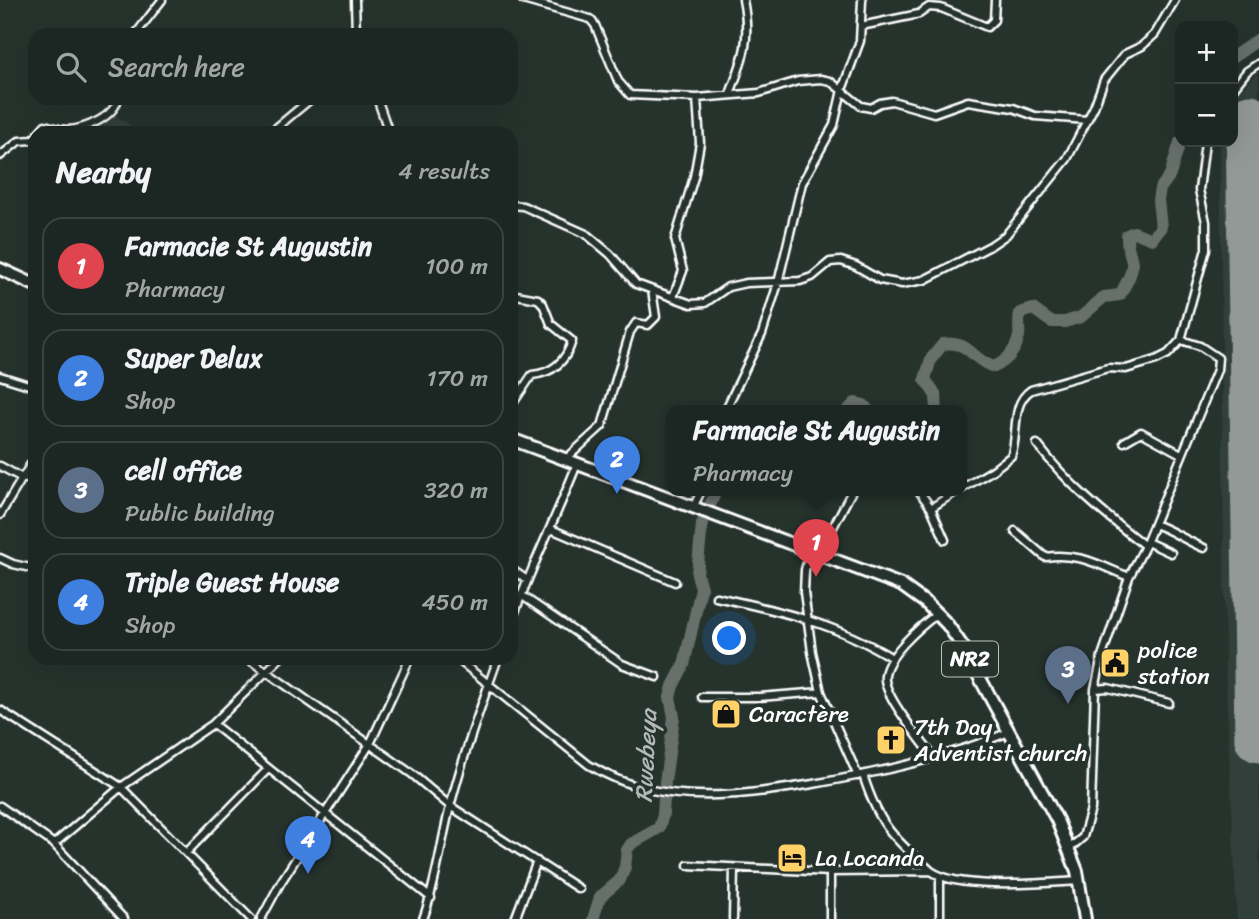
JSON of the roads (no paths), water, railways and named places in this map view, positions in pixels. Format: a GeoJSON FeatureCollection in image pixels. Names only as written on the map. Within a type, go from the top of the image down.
{"type":"FeatureCollection","features":[{"type":"Feature","properties":{"kind":"highway"},"geometry":{"type":"LineString","coordinates":[[0,269],[28,282]]}},
{"type":"Feature","properties":{"kind":"highway","name":"NR2"},"geometry":{"type":"LineString","coordinates":[[518,442],[901,585],[937,614],[963,647],[1057,820],[1070,848],[1080,881],[1085,919]]}},
{"type":"Feature","properties":{"kind":"street"},"geometry":{"type":"LineString","coordinates":[[140,28],[162,0]]}},
{"type":"Feature","properties":{"kind":"street"},"geometry":{"type":"LineString","coordinates":[[355,0],[355,28]]}},
{"type":"Feature","properties":{"kind":"street"},"geometry":{"type":"LineString","coordinates":[[523,0],[590,19],[618,81],[629,94],[696,98],[759,93],[798,81],[821,79],[830,81],[861,106],[871,108],[891,101],[934,113],[968,101],[1013,108],[1035,116],[1087,120]]}},
{"type":"Feature","properties":{"kind":"street"},"geometry":{"type":"LineString","coordinates":[[730,94],[745,56],[748,26],[743,0]]}},
{"type":"Feature","properties":{"kind":"street"},"geometry":{"type":"LineString","coordinates":[[728,405],[762,334],[778,283],[802,183],[834,125],[842,90],[860,41],[862,0]]}},
{"type":"Feature","properties":{"kind":"street"},"geometry":{"type":"LineString","coordinates":[[861,26],[919,14],[929,8],[941,8],[987,27],[994,20],[995,0]]}},
{"type":"Feature","properties":{"kind":"street"},"geometry":{"type":"LineString","coordinates":[[518,206],[586,234],[610,254],[636,284],[691,304],[705,303],[728,287],[746,283],[800,281],[812,277],[830,262],[841,261],[856,266],[880,281],[902,284],[924,279],[990,246],[1006,235],[1056,175],[1087,120],[1104,80],[1125,54],[1142,46],[1155,34],[1175,0]]}},
{"type":"Feature","properties":{"kind":"street"},"geometry":{"type":"LineString","coordinates":[[1237,84],[1247,71],[1259,63]]}},
{"type":"Feature","properties":{"kind":"street"},"geometry":{"type":"LineString","coordinates":[[673,297],[683,271],[675,239],[694,177],[700,143],[696,98]]}},
{"type":"Feature","properties":{"kind":"street"},"geometry":{"type":"LineString","coordinates":[[82,126],[100,119],[116,105]]}},
{"type":"Feature","properties":{"kind":"street"},"geometry":{"type":"LineString","coordinates":[[278,126],[304,105]]}},
{"type":"Feature","properties":{"kind":"street"},"geometry":{"type":"LineString","coordinates":[[379,105],[387,126]]}},
{"type":"Feature","properties":{"kind":"street"},"geometry":{"type":"LineString","coordinates":[[0,156],[19,141],[28,140]]}},
{"type":"Feature","properties":{"kind":"street"},"geometry":{"type":"LineString","coordinates":[[967,485],[1011,456],[1015,423],[1026,394],[1031,390],[1108,368],[1126,369],[1156,360],[1168,354],[1181,340],[1206,249],[1206,222],[1199,190],[1204,147]]}},
{"type":"Feature","properties":{"kind":"street"},"geometry":{"type":"LineString","coordinates":[[565,459],[602,426],[631,332],[636,323],[648,325],[656,317],[652,290]]}},
{"type":"Feature","properties":{"kind":"street"},"geometry":{"type":"LineString","coordinates":[[518,295],[538,299],[543,304],[551,324],[572,341],[569,353],[552,371],[532,375],[518,396]]}},
{"type":"Feature","properties":{"kind":"street"},"geometry":{"type":"LineString","coordinates":[[1070,848],[1083,837],[1091,809],[1096,689],[1102,656],[1129,577],[1146,544],[1217,370],[1218,358],[1200,346],[1181,340]]}},
{"type":"Feature","properties":{"kind":"street"},"geometry":{"type":"LineString","coordinates":[[0,376],[28,385]]}},
{"type":"Feature","properties":{"kind":"street"},"geometry":{"type":"LineString","coordinates":[[1124,442],[1141,432],[1181,454]]}},
{"type":"Feature","properties":{"kind":"street"},"geometry":{"type":"LineString","coordinates":[[1037,444],[1098,510],[1146,544],[1171,553]]}},
{"type":"Feature","properties":{"kind":"street"},"geometry":{"type":"LineString","coordinates":[[518,604],[577,464]]}},
{"type":"Feature","properties":{"kind":"street"},"geometry":{"type":"LineString","coordinates":[[0,466],[28,479]]}},
{"type":"Feature","properties":{"kind":"street"},"geometry":{"type":"LineString","coordinates":[[0,515],[28,468]]}},
{"type":"Feature","properties":{"kind":"street"},"geometry":{"type":"LineString","coordinates":[[696,509],[700,496]]}},
{"type":"Feature","properties":{"kind":"street"},"geometry":{"type":"LineString","coordinates":[[849,496],[805,570],[804,592],[812,652],[821,692],[883,824],[891,836],[940,877],[990,884],[1080,881]]}},
{"type":"Feature","properties":{"kind":"street"},"geometry":{"type":"LineString","coordinates":[[922,496],[945,540]]}},
{"type":"Feature","properties":{"kind":"street"},"geometry":{"type":"LineString","coordinates":[[931,509],[950,496]]}},
{"type":"Feature","properties":{"kind":"street"},"geometry":{"type":"LineString","coordinates":[[1154,524],[1171,529],[1186,541],[1204,548]]}},
{"type":"Feature","properties":{"kind":"street"},"geometry":{"type":"LineString","coordinates":[[551,529],[675,582]]}},
{"type":"Feature","properties":{"kind":"street"},"geometry":{"type":"LineString","coordinates":[[1015,531],[1045,556],[1077,556],[1129,577]]}},
{"type":"Feature","properties":{"kind":"street"},"geometry":{"type":"LineString","coordinates":[[0,558],[13,565],[28,568]]}},
{"type":"Feature","properties":{"kind":"street"},"geometry":{"type":"LineString","coordinates":[[518,574],[527,580]]}},
{"type":"Feature","properties":{"kind":"street"},"geometry":{"type":"LineString","coordinates":[[521,596],[622,664],[657,677]]}},
{"type":"Feature","properties":{"kind":"street"},"geometry":{"type":"LineString","coordinates":[[716,597],[809,620],[852,635],[892,658]]}},
{"type":"Feature","properties":{"kind":"street"},"geometry":{"type":"LineString","coordinates":[[934,758],[897,706],[887,687],[886,668],[892,658],[937,614]]}},
{"type":"Feature","properties":{"kind":"street"},"geometry":{"type":"LineString","coordinates":[[258,665],[370,744],[450,806],[579,888]]}},
{"type":"Feature","properties":{"kind":"street"},"geometry":{"type":"LineString","coordinates":[[54,844],[121,787],[213,724],[273,665]]}},
{"type":"Feature","properties":{"kind":"street"},"geometry":{"type":"LineString","coordinates":[[261,919],[281,882],[370,744],[407,665]]}},
{"type":"Feature","properties":{"kind":"street"},"geometry":{"type":"LineString","coordinates":[[465,665],[589,765],[609,776],[644,788],[679,794],[763,793],[861,776],[934,758],[1009,732]]}},
{"type":"Feature","properties":{"kind":"street"},"geometry":{"type":"LineString","coordinates":[[423,919],[431,898],[450,806],[466,746],[495,665]]}},
{"type":"Feature","properties":{"kind":"street"},"geometry":{"type":"LineString","coordinates":[[1096,689],[1108,688],[1169,703]]}},
{"type":"Feature","properties":{"kind":"street"},"geometry":{"type":"LineString","coordinates":[[702,697],[759,697],[821,692]]}},
{"type":"Feature","properties":{"kind":"street"},"geometry":{"type":"LineString","coordinates":[[0,710],[121,787],[251,919]]}},
{"type":"Feature","properties":{"kind":"street"},"geometry":{"type":"LineString","coordinates":[[213,724],[431,898]]}},
{"type":"Feature","properties":{"kind":"street"},"geometry":{"type":"LineString","coordinates":[[187,852],[268,769]]}},
{"type":"Feature","properties":{"kind":"street"},"geometry":{"type":"LineString","coordinates":[[0,806],[54,844],[124,919]]}},
{"type":"Feature","properties":{"kind":"street"},"geometry":{"type":"LineString","coordinates":[[515,919],[537,862]]}},
{"type":"Feature","properties":{"kind":"street"},"geometry":{"type":"LineString","coordinates":[[688,865],[830,872],[931,871]]}},
{"type":"Feature","properties":{"kind":"street"},"geometry":{"type":"LineString","coordinates":[[733,919],[734,868]]}},
{"type":"Feature","properties":{"kind":"street"},"geometry":{"type":"LineString","coordinates":[[830,872],[830,919]]}},
{"type":"Feature","properties":{"kind":"street"},"geometry":{"type":"LineString","coordinates":[[940,877],[940,919]]}},
{"type":"Feature","properties":{"kind":"waterway","name":"Rwebeya"},"geometry":{"type":"LineString","coordinates":[[1238,54],[1259,39]]}},
{"type":"Feature","properties":{"kind":"waterway","name":"Rwebeya"},"geometry":{"type":"LineString","coordinates":[[937,405],[936,396],[925,379],[931,359],[943,344],[959,345],[994,367],[1007,358],[1016,346],[1020,313],[1033,309],[1051,322],[1065,322],[1081,317],[1104,297],[1120,295],[1132,267],[1127,235],[1134,232],[1152,239],[1161,227],[1158,200],[1160,189],[1170,175],[1178,147]]}},
{"type":"Feature","properties":{"kind":"waterway","name":"Rwebeya"},"geometry":{"type":"LineString","coordinates":[[853,405],[864,405]]}},
{"type":"Feature","properties":{"kind":"waterway","name":"Rwebeya"},"geometry":{"type":"LineString","coordinates":[[593,919],[600,897],[620,880],[631,844],[659,828],[663,815],[674,717],[670,697],[684,665],[701,588],[697,574],[702,524],[714,496]]}},
{"type":"Feature","properties":{"kind":"place","name":"Super Delux"},"geometry":{"type":"Point","coordinates":[617,494]}},
{"type":"Feature","properties":{"kind":"place","name":"Farmacie St Augustin"},"geometry":{"type":"Point","coordinates":[816,577]}},
{"type":"Feature","properties":{"kind":"place","name":"police station"},"geometry":{"type":"Point","coordinates":[1115,663]}},
{"type":"Feature","properties":{"kind":"place","name":"cell office"},"geometry":{"type":"Point","coordinates":[1068,704]}},
{"type":"Feature","properties":{"kind":"place","name":"Caractère"},"geometry":{"type":"Point","coordinates":[726,714]}},
{"type":"Feature","properties":{"kind":"place","name":"7th Day Adventist church"},"geometry":{"type":"Point","coordinates":[891,740]}},
{"type":"Feature","properties":{"kind":"place","name":"La Locanda"},"geometry":{"type":"Point","coordinates":[792,858]}},
{"type":"Feature","properties":{"kind":"place","name":"Triple Guest House"},"geometry":{"type":"Point","coordinates":[308,874]}}]}
